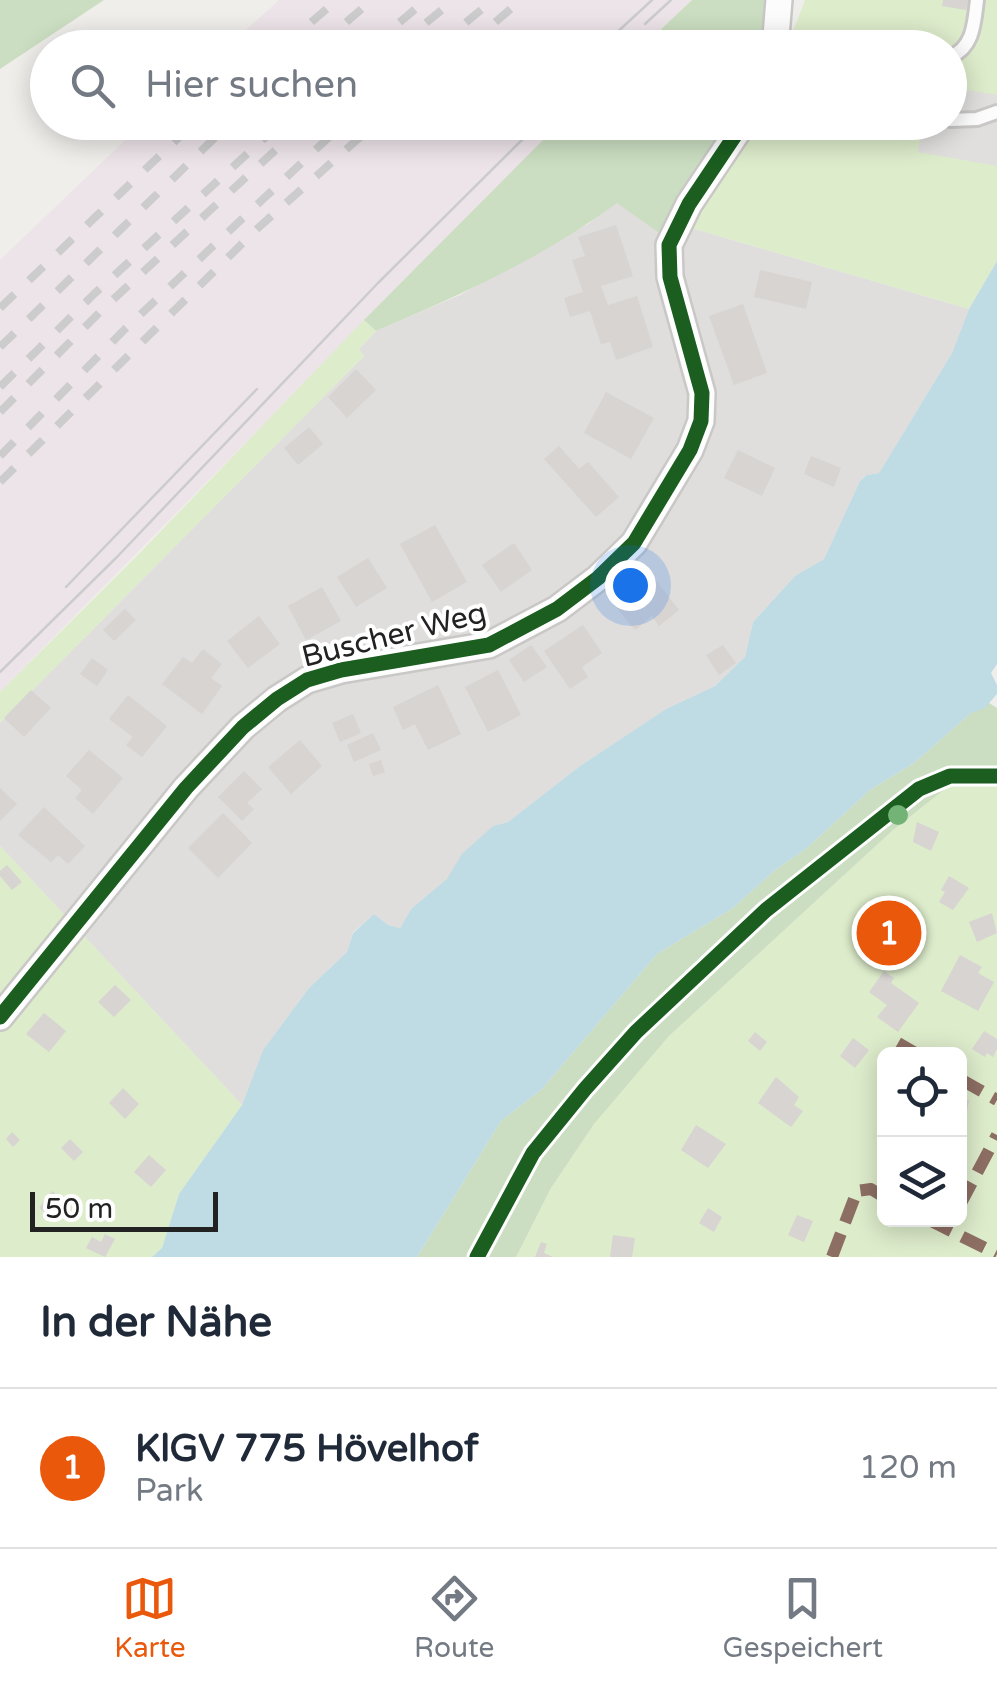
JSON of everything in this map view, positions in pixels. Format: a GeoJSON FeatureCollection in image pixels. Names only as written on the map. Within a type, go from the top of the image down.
{"type":"FeatureCollection","features":[{"type":"Feature","properties":{"kind":"street"},"geometry":{"type":"LineString","coordinates":[[776,30],[779,0]]}},
{"type":"Feature","properties":{"kind":"street","name":"Buscher Weg"},"geometry":{"type":"LineString","coordinates":[[0,1016],[186,788],[243,727],[277,699],[308,680],[341,670],[488,644],[557,610],[634,543],[690,450],[701,421],[702,392],[670,277],[670,246],[689,204],[732,140]]}},
{"type":"Feature","properties":{"kind":"lane"},"geometry":{"type":"LineString","coordinates":[[967,43],[978,0]]}},
{"type":"Feature","properties":{"kind":"lane"},"geometry":{"type":"LineString","coordinates":[[967,119],[997,112]]}},
{"type":"Feature","properties":{"kind":"shaded area"},"geometry":{"type":"Polygon","coordinates":[[[279,0],[692,0],[659,30],[246,30],[279,0]]]}},
{"type":"Feature","properties":{"kind":"shaded area"},"geometry":{"type":"Polygon","coordinates":[[[967,90],[997,95],[997,166],[918,152],[920,140],[967,140],[967,90]]]}},
{"type":"Feature","properties":{"kind":"shaded area"},"geometry":{"type":"Polygon","coordinates":[[[125,140],[543,140],[0,692],[0,260],[125,140]]]}},
{"type":"Feature","properties":{"kind":"shaded area"},"geometry":{"type":"Polygon","coordinates":[[[617,202],[659,233],[688,227],[969,309],[952,353],[879,473],[860,481],[824,559],[795,576],[753,622],[745,657],[715,686],[666,709],[580,766],[508,822],[493,826],[448,879],[411,909],[400,928],[388,925],[374,914],[353,932],[347,952],[309,988],[263,1050],[242,1105],[0,846],[0,723],[364,356],[359,349],[376,331],[460,295],[588,224],[617,202]]]}},
{"type":"Feature","properties":{"kind":"green space"},"geometry":{"type":"Polygon","coordinates":[[[0,0],[104,0],[59,30],[30,30],[30,49],[0,69],[0,0]]]}},
{"type":"Feature","properties":{"kind":"green space"},"geometry":{"type":"Polygon","coordinates":[[[692,0],[770,0],[767,30],[660,30],[692,0]]]}},
{"type":"Feature","properties":{"kind":"green space"},"geometry":{"type":"Polygon","coordinates":[[[805,0],[997,0],[997,261],[969,309],[688,227],[744,140],[967,140],[967,30],[794,30],[805,0]]]}},
{"type":"Feature","properties":{"kind":"green space"},"geometry":{"type":"Polygon","coordinates":[[[543,140],[722,140],[659,233],[617,203],[531,258],[438,304],[376,331],[364,320],[543,140]]]}},
{"type":"Feature","properties":{"kind":"green space"},"geometry":{"type":"Polygon","coordinates":[[[364,320],[376,331],[359,349],[364,356],[0,723],[0,692],[364,320]]]}},
{"type":"Feature","properties":{"kind":"green space"},"geometry":{"type":"Polygon","coordinates":[[[989,703],[997,708],[997,779],[955,781],[893,830],[669,1036],[594,1124],[551,1188],[516,1257],[417,1257],[501,1121],[542,1089],[657,954],[733,908],[870,790],[914,763],[971,713],[989,703]]]}},
{"type":"Feature","properties":{"kind":"green space"},"geometry":{"type":"Polygon","coordinates":[[[997,779],[997,1257],[516,1257],[551,1188],[594,1124],[669,1036],[893,830],[955,780],[997,779]]]}},
{"type":"Feature","properties":{"kind":"green space"},"geometry":{"type":"Polygon","coordinates":[[[0,846],[242,1105],[179,1194],[162,1248],[152,1257],[0,1257],[0,846]]]}},
{"type":"Feature","properties":{"kind":"water"},"geometry":{"type":"Polygon","coordinates":[[[997,261],[997,664],[991,673],[997,694],[985,708],[971,713],[914,763],[870,790],[733,908],[657,954],[542,1089],[501,1121],[417,1257],[152,1257],[162,1248],[179,1194],[242,1105],[263,1050],[309,988],[347,952],[353,933],[374,914],[388,925],[400,928],[411,909],[447,879],[462,854],[493,826],[508,822],[580,766],[666,709],[715,686],[745,657],[753,622],[795,576],[824,559],[860,481],[879,473],[952,353],[969,309],[997,261]]]}},
{"type":"Feature","properties":{"kind":"building"},"geometry":{"type":"Polygon","coordinates":[[[943,0],[968,0],[966,10],[942,6],[943,0]]]}},
{"type":"Feature","properties":{"kind":"building"},"geometry":{"type":"Polygon","coordinates":[[[616,225],[633,276],[601,286],[608,305],[637,296],[653,347],[616,360],[610,342],[601,344],[590,311],[570,317],[564,298],[583,292],[572,260],[585,256],[578,237],[616,225]]]}},
{"type":"Feature","properties":{"kind":"building"},"geometry":{"type":"Polygon","coordinates":[[[760,270],[812,282],[806,309],[754,297],[760,270]]]}},
{"type":"Feature","properties":{"kind":"building"},"geometry":{"type":"Polygon","coordinates":[[[743,304],[767,373],[734,385],[709,316],[743,304]]]}},
{"type":"Feature","properties":{"kind":"building"},"geometry":{"type":"Polygon","coordinates":[[[356,369],[376,390],[347,418],[328,397],[356,369]]]}},
{"type":"Feature","properties":{"kind":"building"},"geometry":{"type":"Polygon","coordinates":[[[606,392],[654,418],[631,459],[584,433],[606,392]]]}},
{"type":"Feature","properties":{"kind":"building"},"geometry":{"type":"Polygon","coordinates":[[[309,427],[323,444],[298,465],[284,448],[309,427]]]}},
{"type":"Feature","properties":{"kind":"building"},"geometry":{"type":"Polygon","coordinates":[[[559,446],[579,469],[588,462],[619,497],[596,517],[544,459],[559,446]]]}},
{"type":"Feature","properties":{"kind":"building"},"geometry":{"type":"Polygon","coordinates":[[[738,450],[775,468],[762,496],[724,478],[738,450]]]}},
{"type":"Feature","properties":{"kind":"building"},"geometry":{"type":"Polygon","coordinates":[[[811,456],[841,468],[834,487],[804,474],[811,456]]]}},
{"type":"Feature","properties":{"kind":"building"},"geometry":{"type":"Polygon","coordinates":[[[435,525],[467,582],[432,602],[400,544],[435,525]]]}},
{"type":"Feature","properties":{"kind":"building"},"geometry":{"type":"Polygon","coordinates":[[[514,543],[532,570],[501,592],[482,565],[514,543]]]}},
{"type":"Feature","properties":{"kind":"building"},"geometry":{"type":"Polygon","coordinates":[[[368,558],[387,588],[356,607],[337,577],[368,558]]]}},
{"type":"Feature","properties":{"kind":"building"},"geometry":{"type":"Polygon","coordinates":[[[649,571],[679,610],[659,626],[652,616],[635,630],[611,601],[649,571]]]}},
{"type":"Feature","properties":{"kind":"building"},"geometry":{"type":"Polygon","coordinates":[[[322,587],[341,621],[306,640],[288,606],[322,587]]]}},
{"type":"Feature","properties":{"kind":"building"},"geometry":{"type":"Polygon","coordinates":[[[125,609],[136,620],[114,641],[103,630],[125,609]]]}},
{"type":"Feature","properties":{"kind":"building"},"geometry":{"type":"Polygon","coordinates":[[[259,616],[280,644],[248,668],[227,641],[259,616]]]}},
{"type":"Feature","properties":{"kind":"building"},"geometry":{"type":"Polygon","coordinates":[[[583,625],[602,653],[582,667],[588,677],[570,689],[544,651],[583,625]]]}},
{"type":"Feature","properties":{"kind":"building"},"geometry":{"type":"Polygon","coordinates":[[[531,645],[547,667],[524,682],[509,660],[531,645]]]}},
{"type":"Feature","properties":{"kind":"building"},"geometry":{"type":"Polygon","coordinates":[[[723,645],[736,663],[719,675],[706,655],[723,645]]]}},
{"type":"Feature","properties":{"kind":"building"},"geometry":{"type":"Polygon","coordinates":[[[203,649],[222,664],[211,678],[222,686],[202,714],[162,684],[183,657],[192,663],[203,649]]]}},
{"type":"Feature","properties":{"kind":"building"},"geometry":{"type":"Polygon","coordinates":[[[92,658],[108,670],[97,686],[80,674],[92,658]]]}},
{"type":"Feature","properties":{"kind":"building"},"geometry":{"type":"Polygon","coordinates":[[[498,670],[521,715],[488,732],[465,687],[498,670]]]}},
{"type":"Feature","properties":{"kind":"building"},"geometry":{"type":"Polygon","coordinates":[[[438,685],[461,734],[428,750],[415,724],[403,730],[393,707],[438,685]]]}},
{"type":"Feature","properties":{"kind":"building"},"geometry":{"type":"Polygon","coordinates":[[[31,690],[51,708],[24,737],[4,718],[31,690]]]}},
{"type":"Feature","properties":{"kind":"building"},"geometry":{"type":"Polygon","coordinates":[[[128,695],[167,726],[142,757],[126,745],[133,737],[109,719],[128,695]]]}},
{"type":"Feature","properties":{"kind":"building"},"geometry":{"type":"Polygon","coordinates":[[[353,714],[361,733],[340,742],[332,723],[353,714]]]}},
{"type":"Feature","properties":{"kind":"building"},"geometry":{"type":"Polygon","coordinates":[[[373,733],[381,750],[354,762],[347,745],[373,733]]]}},
{"type":"Feature","properties":{"kind":"building"},"geometry":{"type":"Polygon","coordinates":[[[300,740],[322,766],[291,794],[268,767],[300,740]]]}},
{"type":"Feature","properties":{"kind":"building"},"geometry":{"type":"Polygon","coordinates":[[[89,750],[123,778],[93,814],[75,798],[82,790],[66,776],[89,750]]]}},
{"type":"Feature","properties":{"kind":"building"},"geometry":{"type":"Polygon","coordinates":[[[381,760],[385,772],[373,776],[369,764],[381,760]]]}},
{"type":"Feature","properties":{"kind":"building"},"geometry":{"type":"Polygon","coordinates":[[[244,771],[262,789],[247,803],[254,809],[242,821],[218,797],[244,771]]]}},
{"type":"Feature","properties":{"kind":"building"},"geometry":{"type":"Polygon","coordinates":[[[0,788],[17,804],[0,821],[0,788]]]}},
{"type":"Feature","properties":{"kind":"building"},"geometry":{"type":"Polygon","coordinates":[[[44,807],[85,846],[68,864],[58,855],[51,862],[18,835],[44,807]]]}},
{"type":"Feature","properties":{"kind":"building"},"geometry":{"type":"Polygon","coordinates":[[[223,813],[252,843],[218,878],[188,848],[223,813]]]}},
{"type":"Feature","properties":{"kind":"building"},"geometry":{"type":"Polygon","coordinates":[[[917,822],[939,832],[931,851],[913,842],[917,822]]]}},
{"type":"Feature","properties":{"kind":"building"},"geometry":{"type":"Polygon","coordinates":[[[7,865],[22,882],[12,890],[0,876],[7,865]]]}},
{"type":"Feature","properties":{"kind":"building"},"geometry":{"type":"Polygon","coordinates":[[[949,876],[969,888],[953,910],[939,902],[949,876]]]}},
{"type":"Feature","properties":{"kind":"building"},"geometry":{"type":"Polygon","coordinates":[[[894,909],[907,921],[888,940],[875,928],[894,909]]]}},
{"type":"Feature","properties":{"kind":"building"},"geometry":{"type":"Polygon","coordinates":[[[992,913],[997,933],[977,942],[969,922],[992,913]]]}},
{"type":"Feature","properties":{"kind":"building"},"geometry":{"type":"Polygon","coordinates":[[[960,955],[982,967],[978,973],[994,982],[978,1011],[941,991],[960,955]]]}},
{"type":"Feature","properties":{"kind":"building"},"geometry":{"type":"Polygon","coordinates":[[[884,971],[894,978],[891,983],[919,1003],[898,1032],[877,1017],[887,1005],[869,992],[884,971]]]}},
{"type":"Feature","properties":{"kind":"building"},"geometry":{"type":"Polygon","coordinates":[[[115,985],[131,1000],[114,1017],[98,1002],[115,985]]]}},
{"type":"Feature","properties":{"kind":"building"},"geometry":{"type":"Polygon","coordinates":[[[44,1013],[66,1031],[49,1052],[26,1034],[44,1013]]]}},
{"type":"Feature","properties":{"kind":"building"},"geometry":{"type":"Polygon","coordinates":[[[984,1031],[997,1039],[993,1057],[972,1049],[984,1031]]]}},
{"type":"Feature","properties":{"kind":"building"},"geometry":{"type":"Polygon","coordinates":[[[755,1032],[767,1042],[760,1051],[748,1041],[755,1032]]]}},
{"type":"Feature","properties":{"kind":"building"},"geometry":{"type":"Polygon","coordinates":[[[853,1038],[869,1050],[855,1068],[840,1056],[853,1038]]]}},
{"type":"Feature","properties":{"kind":"building"},"geometry":{"type":"Polygon","coordinates":[[[776,1077],[799,1097],[794,1105],[803,1111],[791,1127],[758,1103],[776,1077]]]}},
{"type":"Feature","properties":{"kind":"building"},"geometry":{"type":"Polygon","coordinates":[[[123,1088],[139,1104],[125,1119],[109,1103],[123,1088]]]}},
{"type":"Feature","properties":{"kind":"building"},"geometry":{"type":"Polygon","coordinates":[[[696,1125],[726,1144],[708,1168],[681,1150],[696,1125]]]}},
{"type":"Feature","properties":{"kind":"building"},"geometry":{"type":"Polygon","coordinates":[[[12,1132],[20,1140],[13,1147],[6,1139],[12,1132]]]}},
{"type":"Feature","properties":{"kind":"building"},"geometry":{"type":"Polygon","coordinates":[[[70,1139],[83,1152],[74,1161],[61,1148],[70,1139]]]}},
{"type":"Feature","properties":{"kind":"building"},"geometry":{"type":"Polygon","coordinates":[[[149,1155],[166,1170],[151,1187],[134,1172],[149,1155]]]}},
{"type":"Feature","properties":{"kind":"building"},"geometry":{"type":"Polygon","coordinates":[[[52,1191],[70,1205],[57,1222],[39,1208],[52,1191]]]}},
{"type":"Feature","properties":{"kind":"building"},"geometry":{"type":"Polygon","coordinates":[[[708,1208],[722,1217],[714,1232],[699,1223],[708,1208]]]}},
{"type":"Feature","properties":{"kind":"building"},"geometry":{"type":"Polygon","coordinates":[[[797,1215],[813,1221],[804,1242],[788,1235],[797,1215]]]}},
{"type":"Feature","properties":{"kind":"building"},"geometry":{"type":"Polygon","coordinates":[[[105,1234],[115,1239],[105,1257],[86,1248],[92,1237],[101,1242],[105,1234]]]}},
{"type":"Feature","properties":{"kind":"building"},"geometry":{"type":"Polygon","coordinates":[[[613,1235],[635,1238],[632,1257],[610,1257],[613,1235]]]}},
{"type":"Feature","properties":{"kind":"building"},"geometry":{"type":"Polygon","coordinates":[[[541,1242],[547,1244],[544,1253],[553,1257],[535,1257],[541,1242]]]}},
{"type":"Feature","properties":{"kind":"tram line"},"geometry":{"type":"LineString","coordinates":[[620,30],[652,0]]}},
{"type":"Feature","properties":{"kind":"tram line"},"geometry":{"type":"LineString","coordinates":[[645,24],[671,0]]}},
{"type":"Feature","properties":{"kind":"tram line"},"geometry":{"type":"LineString","coordinates":[[0,672],[522,140]]}},
{"type":"Feature","properties":{"kind":"tram line"},"geometry":{"type":"LineString","coordinates":[[66,587],[257,389]]}},
{"type":"Feature","properties":{"kind":"railway"},"geometry":{"type":"LineString","coordinates":[[302,30],[337,0]]}},
{"type":"Feature","properties":{"kind":"railway"},"geometry":{"type":"LineString","coordinates":[[337,30],[372,0]]}},
{"type":"Feature","properties":{"kind":"railway"},"geometry":{"type":"LineString","coordinates":[[390,30],[426,0]]}},
{"type":"Feature","properties":{"kind":"railway"},"geometry":{"type":"LineString","coordinates":[[417,30],[454,0]]}},
{"type":"Feature","properties":{"kind":"railway"},"geometry":{"type":"LineString","coordinates":[[457,30],[493,0]]}},
{"type":"Feature","properties":{"kind":"railway"},"geometry":{"type":"LineString","coordinates":[[486,30],[521,0]]}},
{"type":"Feature","properties":{"kind":"railway"},"geometry":{"type":"LineString","coordinates":[[0,308],[176,140]]}},
{"type":"Feature","properties":{"kind":"railway"},"geometry":{"type":"LineString","coordinates":[[0,347],[213,140]]}},
{"type":"Feature","properties":{"kind":"railway"},"geometry":{"type":"LineString","coordinates":[[0,387],[94,294],[262,140]]}},
{"type":"Feature","properties":{"kind":"railway"},"geometry":{"type":"LineString","coordinates":[[0,412],[105,307],[286,140]]}},
{"type":"Feature","properties":{"kind":"railway"},"geometry":{"type":"LineString","coordinates":[[0,456],[125,329],[326,140]]}},
{"type":"Feature","properties":{"kind":"railway"},"geometry":{"type":"LineString","coordinates":[[0,482],[258,228],[357,140]]}},
{"type":"Feature","properties":{"kind":"marked path"},"geometry":{"type":"LineString","coordinates":[[898,1043],[905,1047]]}},
{"type":"Feature","properties":{"kind":"marked path"},"geometry":{"type":"LineString","coordinates":[[967,1083],[997,1100]]}},
{"type":"Feature","properties":{"kind":"marked path"},"geometry":{"type":"LineString","coordinates":[[967,1192],[997,1135]]}},
{"type":"Feature","properties":{"kind":"marked path"},"geometry":{"type":"LineString","coordinates":[[832,1257],[857,1191],[871,1189],[877,1193]]}},
{"type":"Feature","properties":{"kind":"marked path"},"geometry":{"type":"LineString","coordinates":[[943,1227],[997,1254]]}},
{"type":"Feature","properties":{"kind":"cycle path"},"geometry":{"type":"LineString","coordinates":[[0,1017],[186,788],[243,727],[277,699],[307,680],[341,670],[489,645],[557,609],[598,578],[634,543],[690,450],[701,421],[702,393],[670,277],[669,245],[689,204],[732,140]]}},
{"type":"Feature","properties":{"kind":"cycle path"},"geometry":{"type":"LineString","coordinates":[[477,1257],[533,1153],[585,1089],[636,1032],[766,910],[919,789],[950,776],[997,776]]}},
{"type":"Feature","properties":{"kind":"place","name":"KlGV 775 Hövelhof"},"geometry":{"type":"Point","coordinates":[889,933]}}]}
